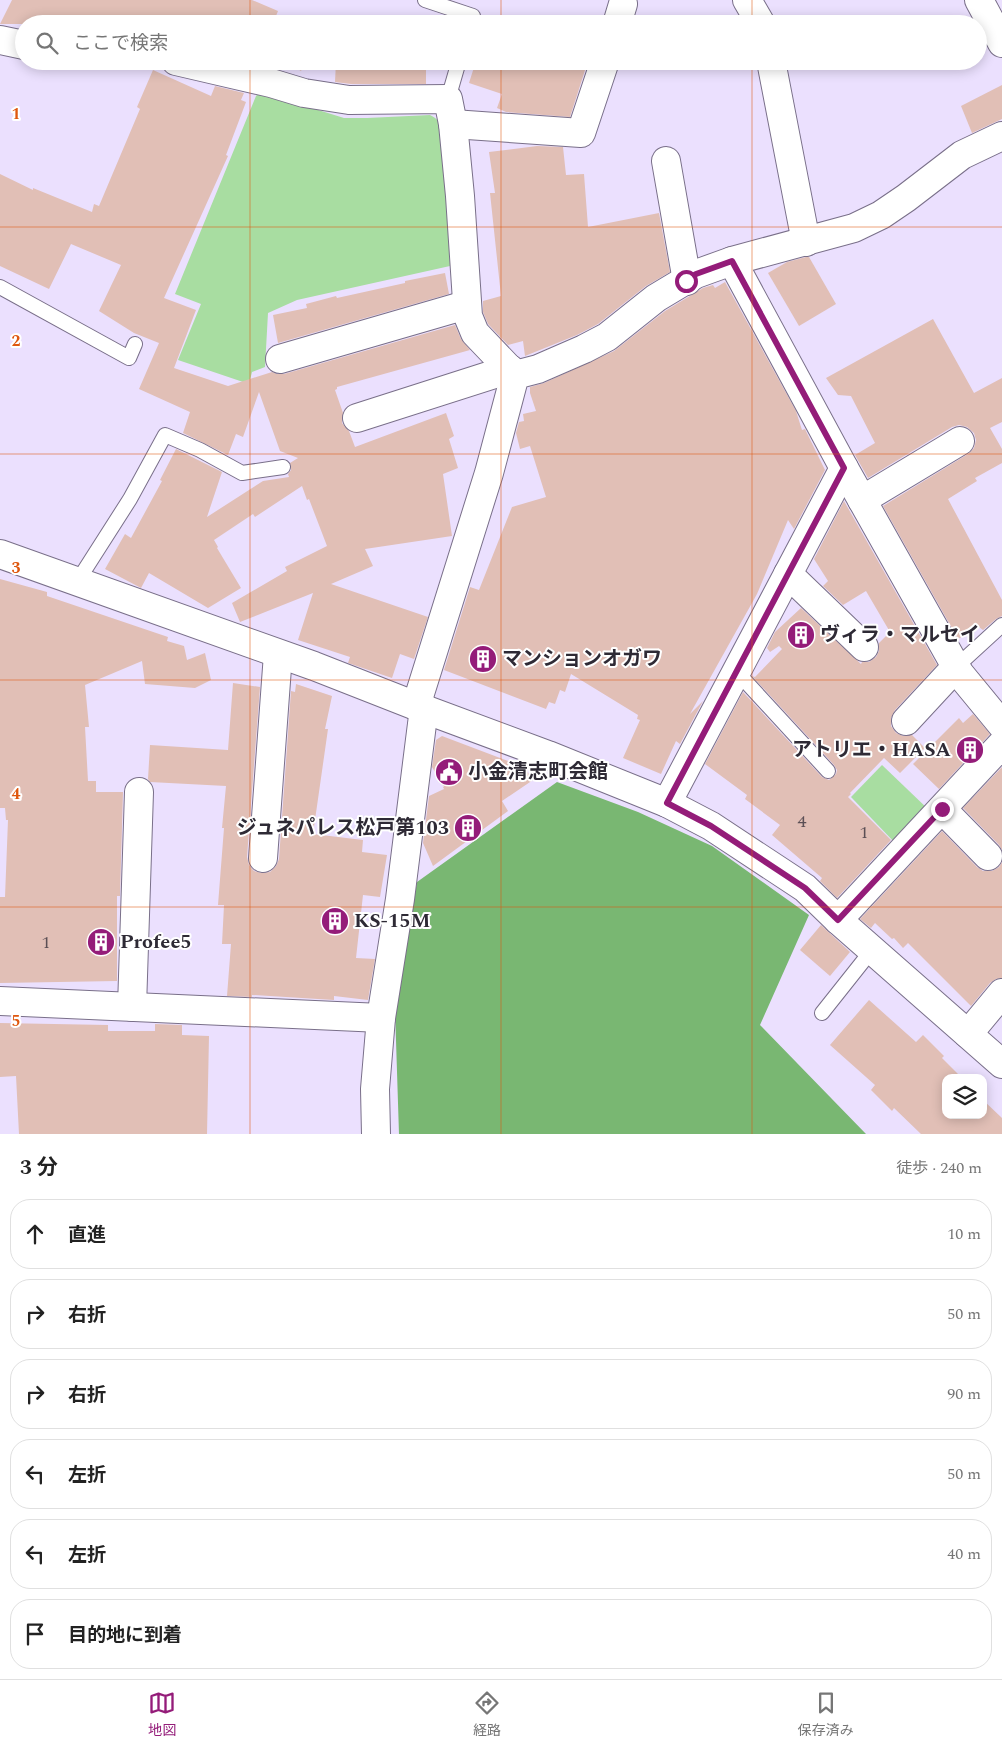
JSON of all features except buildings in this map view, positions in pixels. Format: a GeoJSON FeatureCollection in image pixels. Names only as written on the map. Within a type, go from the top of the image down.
{"type":"FeatureCollection","features":[{"type":"Feature","properties":{"kind":"street"},"geometry":{"type":"LineString","coordinates":[[747,0],[755,15]]}},
{"type":"Feature","properties":{"kind":"street"},"geometry":{"type":"LineString","coordinates":[[978,0],[986,15]]}},
{"type":"Feature","properties":{"kind":"street"},"geometry":{"type":"LineString","coordinates":[[987,16],[1002,44]]}},
{"type":"Feature","properties":{"kind":"street"},"geometry":{"type":"LineString","coordinates":[[0,40],[15,43]]}},
{"type":"Feature","properties":{"kind":"street"},"geometry":{"type":"LineString","coordinates":[[215,70],[304,93],[450,111],[581,133],[602,70]]}},
{"type":"Feature","properties":{"kind":"street"},"geometry":{"type":"LineString","coordinates":[[773,70],[806,242]]}},
{"type":"Feature","properties":{"kind":"street"},"geometry":{"type":"LineString","coordinates":[[450,111],[460,196],[468,316],[475,332],[513,372]]}},
{"type":"Feature","properties":{"kind":"street"},"geometry":{"type":"LineString","coordinates":[[357,418],[513,372],[538,369],[584,349],[607,338],[656,298],[696,274],[732,261],[854,228],[880,215],[906,198],[962,155],[1002,136]]}},
{"type":"Feature","properties":{"kind":"street"},"geometry":{"type":"LineString","coordinates":[[666,160],[686,281]]}},
{"type":"Feature","properties":{"kind":"street"},"geometry":{"type":"LineString","coordinates":[[732,261],[844,468],[956,667],[1002,725]]}},
{"type":"Feature","properties":{"kind":"street"},"geometry":{"type":"LineString","coordinates":[[280,359],[466,305]]}},
{"type":"Feature","properties":{"kind":"street"},"geometry":{"type":"LineString","coordinates":[[376,1134],[375,1089],[381,1018],[400,898],[420,707],[488,472],[513,372]]}},
{"type":"Feature","properties":{"kind":"street"},"geometry":{"type":"LineString","coordinates":[[862,500],[960,440]]}},
{"type":"Feature","properties":{"kind":"street"},"geometry":{"type":"LineString","coordinates":[[667,803],[844,468]]}},
{"type":"Feature","properties":{"kind":"street"},"geometry":{"type":"LineString","coordinates":[[0,554],[420,707],[548,755],[667,803],[711,826],[805,888],[838,920],[1002,1064]]}},
{"type":"Feature","properties":{"kind":"street"},"geometry":{"type":"LineString","coordinates":[[788,574],[864,647]]}},
{"type":"Feature","properties":{"kind":"street"},"geometry":{"type":"LineString","coordinates":[[263,858],[278,654]]}},
{"type":"Feature","properties":{"kind":"street"},"geometry":{"type":"LineString","coordinates":[[906,721],[956,667]]}},
{"type":"Feature","properties":{"kind":"street"},"geometry":{"type":"LineString","coordinates":[[838,920],[1002,744]]}},
{"type":"Feature","properties":{"kind":"street"},"geometry":{"type":"LineString","coordinates":[[132,1007],[139,792]]}},
{"type":"Feature","properties":{"kind":"street"},"geometry":{"type":"LineString","coordinates":[[942,809],[988,856]]}},
{"type":"Feature","properties":{"kind":"street"},"geometry":{"type":"LineString","coordinates":[[968,1034],[1002,993]]}},
{"type":"Feature","properties":{"kind":"street"},"geometry":{"type":"LineString","coordinates":[[0,1001],[381,1018]]}},
{"type":"Feature","properties":{"kind":"lane"},"geometry":{"type":"LineString","coordinates":[[425,0],[470,15]]}},
{"type":"Feature","properties":{"kind":"lane"},"geometry":{"type":"LineString","coordinates":[[450,111],[457,70]]}},
{"type":"Feature","properties":{"kind":"lane"},"geometry":{"type":"LineString","coordinates":[[0,287],[129,358],[135,344]]}},
{"type":"Feature","properties":{"kind":"lane"},"geometry":{"type":"LineString","coordinates":[[77,582],[130,499],[165,434],[200,450],[242,473],[283,467]]}},
{"type":"Feature","properties":{"kind":"lane"},"geometry":{"type":"LineString","coordinates":[[956,667],[1002,625]]}},
{"type":"Feature","properties":{"kind":"lane"},"geometry":{"type":"LineString","coordinates":[[736,671],[828,771]]}},
{"type":"Feature","properties":{"kind":"lane"},"geometry":{"type":"LineString","coordinates":[[822,1014],[872,950]]}},
{"type":"Feature","properties":{"kind":"green space"},"geometry":{"type":"Polygon","coordinates":[[[260,92],[344,118],[430,115],[437,120],[444,132],[450,266],[297,300],[268,313],[265,367],[252,372],[249,384],[178,360],[201,304],[175,294],[256,96],[260,92]]]}},
{"type":"Feature","properties":{"kind":"green space"},"geometry":{"type":"Polygon","coordinates":[[[882,765],[930,811],[897,845],[851,797],[882,765]]]}},
{"type":"Feature","properties":{"kind":"green space"},"geometry":{"type":"Polygon","coordinates":[[[557,782],[638,812],[712,846],[809,915],[760,1025],[866,1134],[399,1134],[395,1009],[417,882],[557,782]]]}},
{"type":"Feature","properties":{"kind":"place","name":"ヴィラ・マルセイ"},"geometry":{"type":"Point","coordinates":[801,635]}},
{"type":"Feature","properties":{"kind":"place","name":"マンションオガワ"},"geometry":{"type":"Point","coordinates":[483,659]}},
{"type":"Feature","properties":{"kind":"place","name":"アトリエ・HASA"},"geometry":{"type":"Point","coordinates":[970,750]}},
{"type":"Feature","properties":{"kind":"place","name":"小金清志町会館"},"geometry":{"type":"Point","coordinates":[449,772]}},
{"type":"Feature","properties":{"kind":"place","name":"ジュネパレス松戸第103"},"geometry":{"type":"Point","coordinates":[468,828]}},
{"type":"Feature","properties":{"kind":"place","name":"KS-15M"},"geometry":{"type":"Point","coordinates":[335,921]}},
{"type":"Feature","properties":{"kind":"place","name":"Profee5"},"geometry":{"type":"Point","coordinates":[101,942]}},
{"type":"Feature","properties":{"kind":"route"},"geometry":{"type":"LineString","coordinates":[[686,281],[696,274],[732,261],[844,468],[667,803],[711,826],[805,888],[838,920],[942,809]]}}]}
